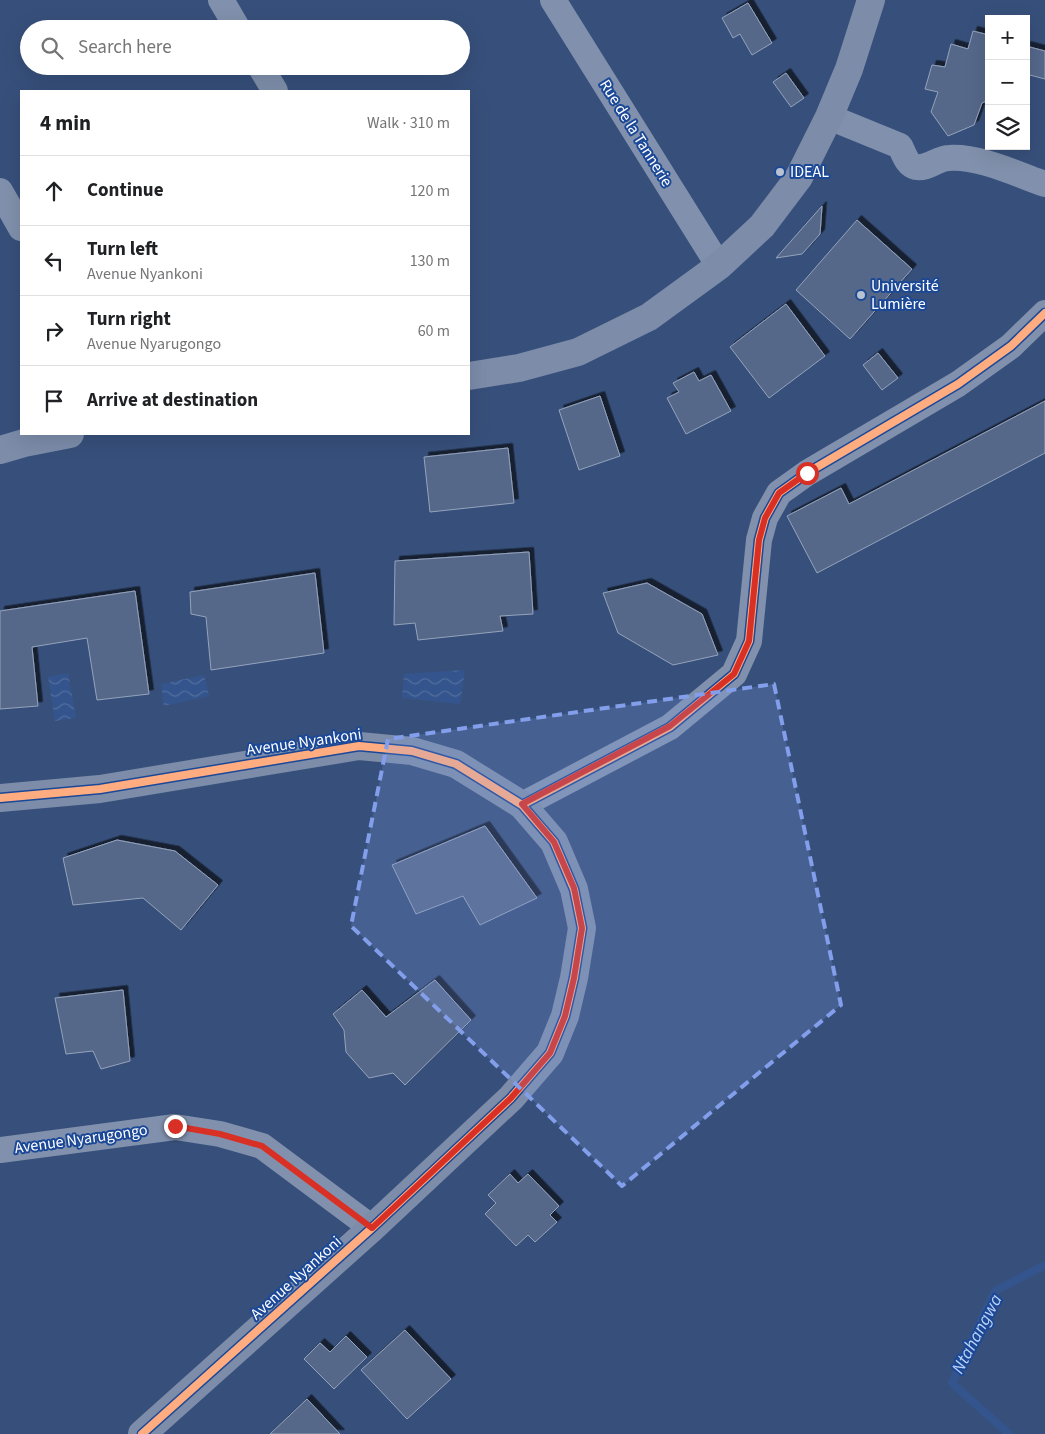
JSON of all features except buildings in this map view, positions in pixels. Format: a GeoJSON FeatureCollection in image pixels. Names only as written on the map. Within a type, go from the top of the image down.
{"type":"FeatureCollection","features":[{"type":"Feature","properties":{"kind":"street"},"geometry":{"type":"LineString","coordinates":[[221,0],[233,20]]}},
{"type":"Feature","properties":{"kind":"street","name":"Rue de la Tannerie"},"geometry":{"type":"LineString","coordinates":[[553,0],[719,266]]}},
{"type":"Feature","properties":{"kind":"street"},"geometry":{"type":"LineString","coordinates":[[470,376],[520,368],[578,352],[649,317],[719,266],[762,226],[798,176],[829,117],[849,69],[871,0]]}},
{"type":"Feature","properties":{"kind":"street"},"geometry":{"type":"LineString","coordinates":[[265,75],[274,90]]}},
{"type":"Feature","properties":{"kind":"street"},"geometry":{"type":"LineString","coordinates":[[829,117],[900,146],[907,162],[916,167],[929,165],[947,158],[964,159],[997,167],[1045,184]]}},
{"type":"Feature","properties":{"kind":"street"},"geometry":{"type":"LineString","coordinates":[[0,191],[20,226]]}},
{"type":"Feature","properties":{"kind":"street"},"geometry":{"type":"LineString","coordinates":[[522,804],[670,726],[734,674],[749,641],[759,540],[765,518],[779,493],[807,473],[958,384],[1011,346],[1045,313]]}},
{"type":"Feature","properties":{"kind":"street"},"geometry":{"type":"LineString","coordinates":[[0,450],[65,435]]}},
{"type":"Feature","properties":{"kind":"street","name":"Avenue Nyankoni"},"geometry":{"type":"LineString","coordinates":[[0,798],[100,789],[360,746],[412,750],[456,764],[522,804],[554,842],[574,888],[582,928],[574,978],[565,1016],[550,1053],[511,1098],[372,1228],[142,1434]]}},
{"type":"Feature","properties":{"kind":"street","name":"Avenue Nyarugongo"},"geometry":{"type":"LineString","coordinates":[[0,1150],[175,1126],[220,1134],[262,1146],[372,1228]]}},
{"type":"Feature","properties":{"kind":"highlighted area"},"geometry":{"type":"Polygon","coordinates":[[[774,684],[841,1005],[622,1186],[351,926],[388,739],[774,684]]]}},
{"type":"Feature","properties":{"kind":"water"},"geometry":{"type":"Polygon","coordinates":[[[465,670],[460,704],[402,698],[404,674],[465,670]]]}},
{"type":"Feature","properties":{"kind":"water"},"geometry":{"type":"Polygon","coordinates":[[[68,673],[76,718],[55,721],[48,677],[68,673]]]}},
{"type":"Feature","properties":{"kind":"water"},"geometry":{"type":"Polygon","coordinates":[[[204,675],[209,696],[164,706],[161,684],[204,675]]]}},
{"type":"Feature","properties":{"kind":"waterway","name":"Ntahangwa"},"geometry":{"type":"LineString","coordinates":[[1009,1434],[952,1383],[995,1291],[1045,1265]]}},
{"type":"Feature","properties":{"kind":"cycle path"},"geometry":{"type":"LineString","coordinates":[[522,805],[670,727],[734,674],[749,641],[759,540],[765,518],[779,493],[807,473],[958,384],[1011,346],[1045,313]]}},
{"type":"Feature","properties":{"kind":"cycle path"},"geometry":{"type":"LineString","coordinates":[[0,798],[100,789],[359,746],[412,751],[456,764],[522,805],[554,842],[574,889],[582,928],[574,978],[565,1016],[550,1053],[511,1098],[372,1228],[142,1434]]}},
{"type":"Feature","properties":{"kind":"place","name":"IDEAL"},"geometry":{"type":"Point","coordinates":[780,172]}},
{"type":"Feature","properties":{"kind":"place","name":"Université Lumière"},"geometry":{"type":"Point","coordinates":[861,295]}},
{"type":"Feature","properties":{"kind":"route"},"geometry":{"type":"LineString","coordinates":[[175,1126],[220,1134],[262,1146],[372,1228],[511,1098],[550,1053],[565,1016],[574,978],[582,928],[574,888],[554,842],[522,804],[670,726],[734,674],[749,641],[759,540],[765,518],[779,493],[807,473]]}}]}
